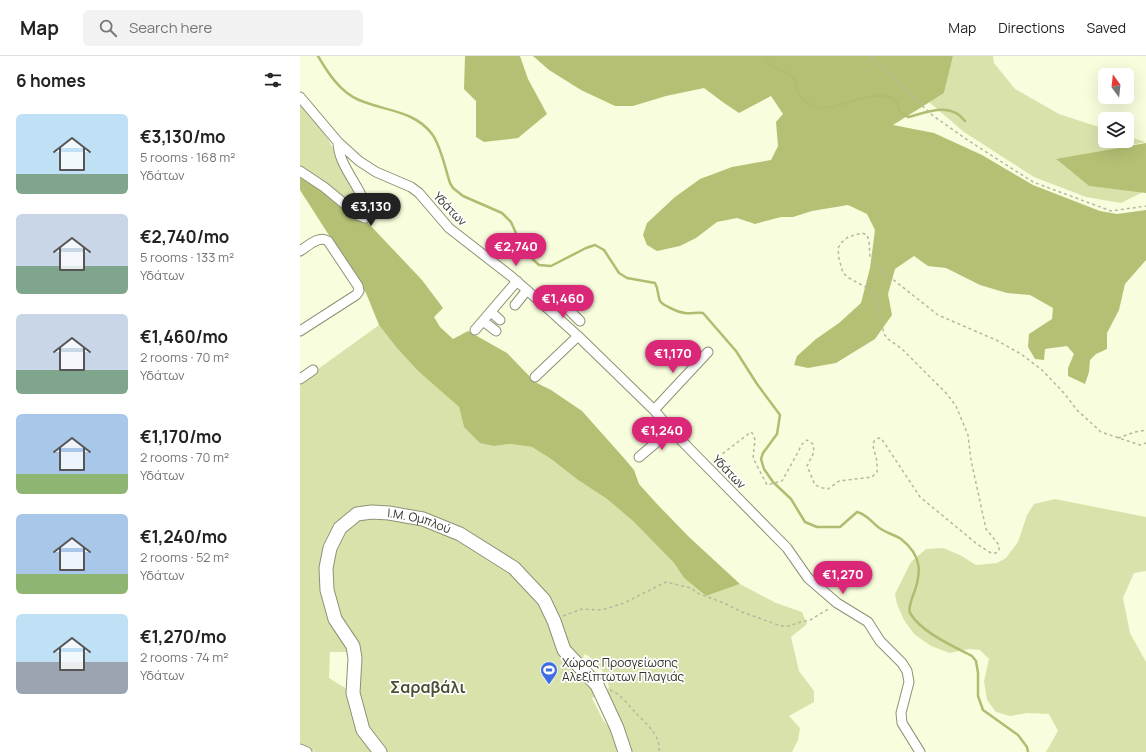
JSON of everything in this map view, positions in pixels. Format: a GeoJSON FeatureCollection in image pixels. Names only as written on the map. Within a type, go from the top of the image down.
{"type":"FeatureCollection","features":[{"type":"Feature","properties":{"kind":"street","name":"Υδάτων"},"geometry":{"type":"LineString","coordinates":[[300,98],[338,142],[359,161],[376,172],[411,187],[419,193],[449,228],[515,279],[578,336],[654,410],[671,430],[787,548],[808,578],[837,603],[868,622],[880,641],[902,663],[907,671],[908,682],[901,714],[902,723],[920,752]]}},
{"type":"Feature","properties":{"kind":"street"},"geometry":{"type":"LineString","coordinates":[[300,171],[324,187],[358,215],[365,218],[367,213],[361,196],[341,156],[338,148],[338,142]]}},
{"type":"Feature","properties":{"kind":"street"},"geometry":{"type":"LineString","coordinates":[[300,251],[319,239],[324,238],[328,241],[358,286],[359,291],[356,296],[300,331]]}},
{"type":"Feature","properties":{"kind":"street"},"geometry":{"type":"LineString","coordinates":[[496,297],[515,279]]}},
{"type":"Feature","properties":{"kind":"street"},"geometry":{"type":"LineString","coordinates":[[475,330],[491,312],[515,279]]}},
{"type":"Feature","properties":{"kind":"street"},"geometry":{"type":"LineString","coordinates":[[515,305],[527,290]]}},
{"type":"Feature","properties":{"kind":"street"},"geometry":{"type":"LineString","coordinates":[[546,307],[554,300],[560,301],[580,321]]}},
{"type":"Feature","properties":{"kind":"street"},"geometry":{"type":"LineString","coordinates":[[491,312],[500,320]]}},
{"type":"Feature","properties":{"kind":"street"},"geometry":{"type":"LineString","coordinates":[[483,321],[496,331]]}},
{"type":"Feature","properties":{"kind":"street"},"geometry":{"type":"LineString","coordinates":[[535,377],[578,336]]}},
{"type":"Feature","properties":{"kind":"street"},"geometry":{"type":"LineString","coordinates":[[654,410],[708,352]]}},
{"type":"Feature","properties":{"kind":"street"},"geometry":{"type":"LineString","coordinates":[[300,378],[313,370]]}},
{"type":"Feature","properties":{"kind":"street"},"geometry":{"type":"LineString","coordinates":[[639,457],[671,430]]}},
{"type":"Feature","properties":{"kind":"street","name":"Ι.Μ. Ομπλού"},"geometry":{"type":"LineString","coordinates":[[380,752],[363,730],[354,693],[355,658],[352,646],[336,619],[327,590],[326,568],[330,548],[340,528],[357,514],[372,512],[423,518],[460,534],[514,568],[544,600],[554,621],[564,650],[599,688],[617,728],[625,752]]}},
{"type":"Feature","properties":{"kind":"street"},"geometry":{"type":"LineString","coordinates":[[300,749],[307,752]]}},
{"type":"Feature","properties":{"kind":"path"},"geometry":{"type":"LineString","coordinates":[[870,56],[932,115],[966,140],[1033,182],[1111,211],[1146,206]]}},
{"type":"Feature","properties":{"kind":"path"},"geometry":{"type":"LineString","coordinates":[[707,466],[751,432],[754,434],[756,440],[753,458],[767,485],[782,481],[802,444],[807,440],[813,444],[814,452],[806,466],[815,485],[828,488],[839,481],[872,477],[877,472],[877,462],[873,446],[874,441],[876,438],[881,438],[920,497],[977,544],[991,553],[996,553],[999,550],[999,544],[986,529],[971,460],[968,435],[956,406],[946,393],[902,349],[888,339],[884,334],[874,294],[843,273],[838,248],[848,237],[862,233],[867,235],[869,241],[870,257],[881,270],[938,315],[996,340],[1021,354],[1042,370],[1064,392],[1077,410],[1101,432],[1140,445],[1146,443]]}},
{"type":"Feature","properties":{"kind":"path"},"geometry":{"type":"LineString","coordinates":[[1118,438],[1146,430]]}},
{"type":"Feature","properties":{"kind":"path"},"geometry":{"type":"LineString","coordinates":[[554,621],[582,609],[602,610],[624,603],[666,582],[692,588],[697,593],[724,603],[742,612],[781,626],[790,626],[810,620],[837,603]]}},
{"type":"Feature","properties":{"kind":"path"},"geometry":{"type":"LineString","coordinates":[[599,688],[614,691],[651,728],[658,740],[660,746],[659,752]]}},
{"type":"Feature","properties":{"kind":"green space"},"geometry":{"type":"Polygon","coordinates":[[[465,56],[520,56],[528,79],[547,114],[518,138],[484,142],[476,137],[476,101],[464,89],[465,56]]]}},
{"type":"Feature","properties":{"kind":"green space"},"geometry":{"type":"Polygon","coordinates":[[[533,56],[953,56],[944,93],[893,125],[934,133],[982,155],[1033,185],[1100,211],[1117,214],[1146,210],[1146,260],[1125,284],[1119,310],[1107,333],[1107,349],[1096,354],[1090,360],[1089,372],[1085,384],[1068,376],[1068,368],[1074,354],[1067,346],[1045,349],[1044,360],[1035,359],[1028,347],[1029,334],[1052,319],[1053,308],[1030,295],[1007,293],[980,285],[946,268],[928,266],[914,256],[895,269],[888,294],[892,315],[875,339],[836,363],[808,368],[794,365],[797,356],[816,339],[839,323],[861,303],[870,268],[875,230],[867,214],[848,205],[812,211],[793,217],[781,217],[755,224],[737,218],[717,222],[696,238],[680,246],[657,251],[647,245],[643,235],[647,223],[675,197],[700,179],[732,167],[771,160],[778,146],[776,122],[783,114],[771,96],[739,113],[704,88],[666,96],[633,106],[615,106],[581,90],[549,70],[533,56]]]}},
{"type":"Feature","properties":{"kind":"green space"},"geometry":{"type":"Polygon","coordinates":[[[953,56],[993,56],[994,63],[1015,89],[1059,114],[1098,127],[1098,148],[1116,148],[1057,160],[1089,186],[1143,192],[1121,203],[1086,197],[1034,177],[964,132],[929,102],[944,93],[953,56]]]}},
{"type":"Feature","properties":{"kind":"green space"},"geometry":{"type":"Polygon","coordinates":[[[300,105],[320,127],[328,139],[359,198],[361,208],[359,209],[300,168],[300,105]]]}},
{"type":"Feature","properties":{"kind":"green space"},"geometry":{"type":"Polygon","coordinates":[[[1134,138],[1146,142],[1134,144],[1134,138]]]}},
{"type":"Feature","properties":{"kind":"green space"},"geometry":{"type":"Polygon","coordinates":[[[1146,143],[1146,193],[1089,186],[1056,159],[1118,148],[1134,148],[1134,145],[1146,143]]]}},
{"type":"Feature","properties":{"kind":"green space"},"geometry":{"type":"Polygon","coordinates":[[[300,175],[348,210],[361,222],[368,223],[422,280],[443,308],[434,317],[440,327],[453,339],[468,331],[507,353],[535,382],[551,390],[582,411],[634,470],[639,484],[657,504],[689,537],[740,584],[706,596],[684,578],[674,563],[633,521],[607,499],[578,480],[551,459],[532,447],[511,444],[494,446],[480,443],[464,427],[459,407],[418,371],[396,347],[379,325],[366,293],[300,190],[300,175]]]}},
{"type":"Feature","properties":{"kind":"green space"},"geometry":{"type":"Polygon","coordinates":[[[379,325],[396,347],[418,371],[459,407],[464,427],[494,446],[511,444],[532,447],[551,459],[578,480],[607,499],[633,521],[674,563],[684,578],[706,596],[740,584],[776,603],[802,612],[807,624],[791,637],[799,671],[814,691],[814,702],[789,716],[800,728],[798,740],[792,752],[630,752],[606,691],[609,687],[603,672],[594,660],[585,654],[581,662],[571,652],[545,596],[461,531],[360,509],[323,563],[348,652],[330,652],[329,678],[347,689],[358,729],[371,752],[315,752],[300,746],[300,382],[379,325]]]}},
{"type":"Feature","properties":{"kind":"green space"},"geometry":{"type":"Polygon","coordinates":[[[1055,499],[1146,517],[1146,571],[1134,573],[1123,598],[1130,633],[1146,662],[1146,752],[1046,752],[1058,731],[1049,714],[1027,713],[1010,716],[996,712],[987,700],[984,681],[989,659],[980,650],[969,649],[950,653],[931,646],[914,634],[904,620],[897,604],[895,594],[911,562],[926,549],[943,548],[960,555],[976,565],[997,563],[1006,558],[1018,542],[1027,515],[1034,504],[1055,499]]]}},
{"type":"Feature","properties":{"kind":"green space"},"geometry":{"type":"Polygon","coordinates":[[[367,517],[413,521],[446,532],[506,568],[535,595],[591,683],[596,696],[592,698],[603,720],[611,730],[620,752],[384,752],[364,721],[358,697],[359,677],[337,614],[331,577],[336,547],[343,535],[353,524],[367,517]]]}},
{"type":"Feature","properties":{"kind":"waterway"},"geometry":{"type":"LineString","coordinates":[[318,56],[335,81],[352,97],[369,104],[398,112],[417,120],[425,126],[432,134],[438,145],[453,188],[463,196],[502,213],[511,222],[524,251],[539,265],[551,266],[595,245],[604,250],[619,273],[627,278],[655,283],[660,301],[664,305],[683,313],[703,313],[736,351],[757,384],[780,415],[777,434],[763,453],[761,459],[764,469],[773,482],[791,499],[805,522],[817,527],[840,527],[857,512],[865,515],[878,527],[901,539],[908,545],[917,559],[919,573],[909,609],[910,613],[915,620],[930,633],[972,656],[976,661],[978,673],[978,696],[983,710],[1018,735],[1027,747],[1028,752]]}},
{"type":"Feature","properties":{"kind":"waterway"},"geometry":{"type":"LineString","coordinates":[[765,56],[769,65],[787,73],[793,78],[798,93],[802,99],[816,107],[831,107],[862,98],[883,96],[891,98],[897,103],[900,112],[908,117],[931,111],[946,110],[959,115],[965,121]]}},
{"type":"Feature","properties":{"kind":"place","name":"Χώρος Προσγείωσης Αλεξίπτωτων Πλαγιάς"},"geometry":{"type":"Point","coordinates":[549,685]}},
{"type":"Feature","properties":{"kind":"district","name":"Σαραβάλι"},"geometry":{"type":"Point","coordinates":[428,687]}}]}
